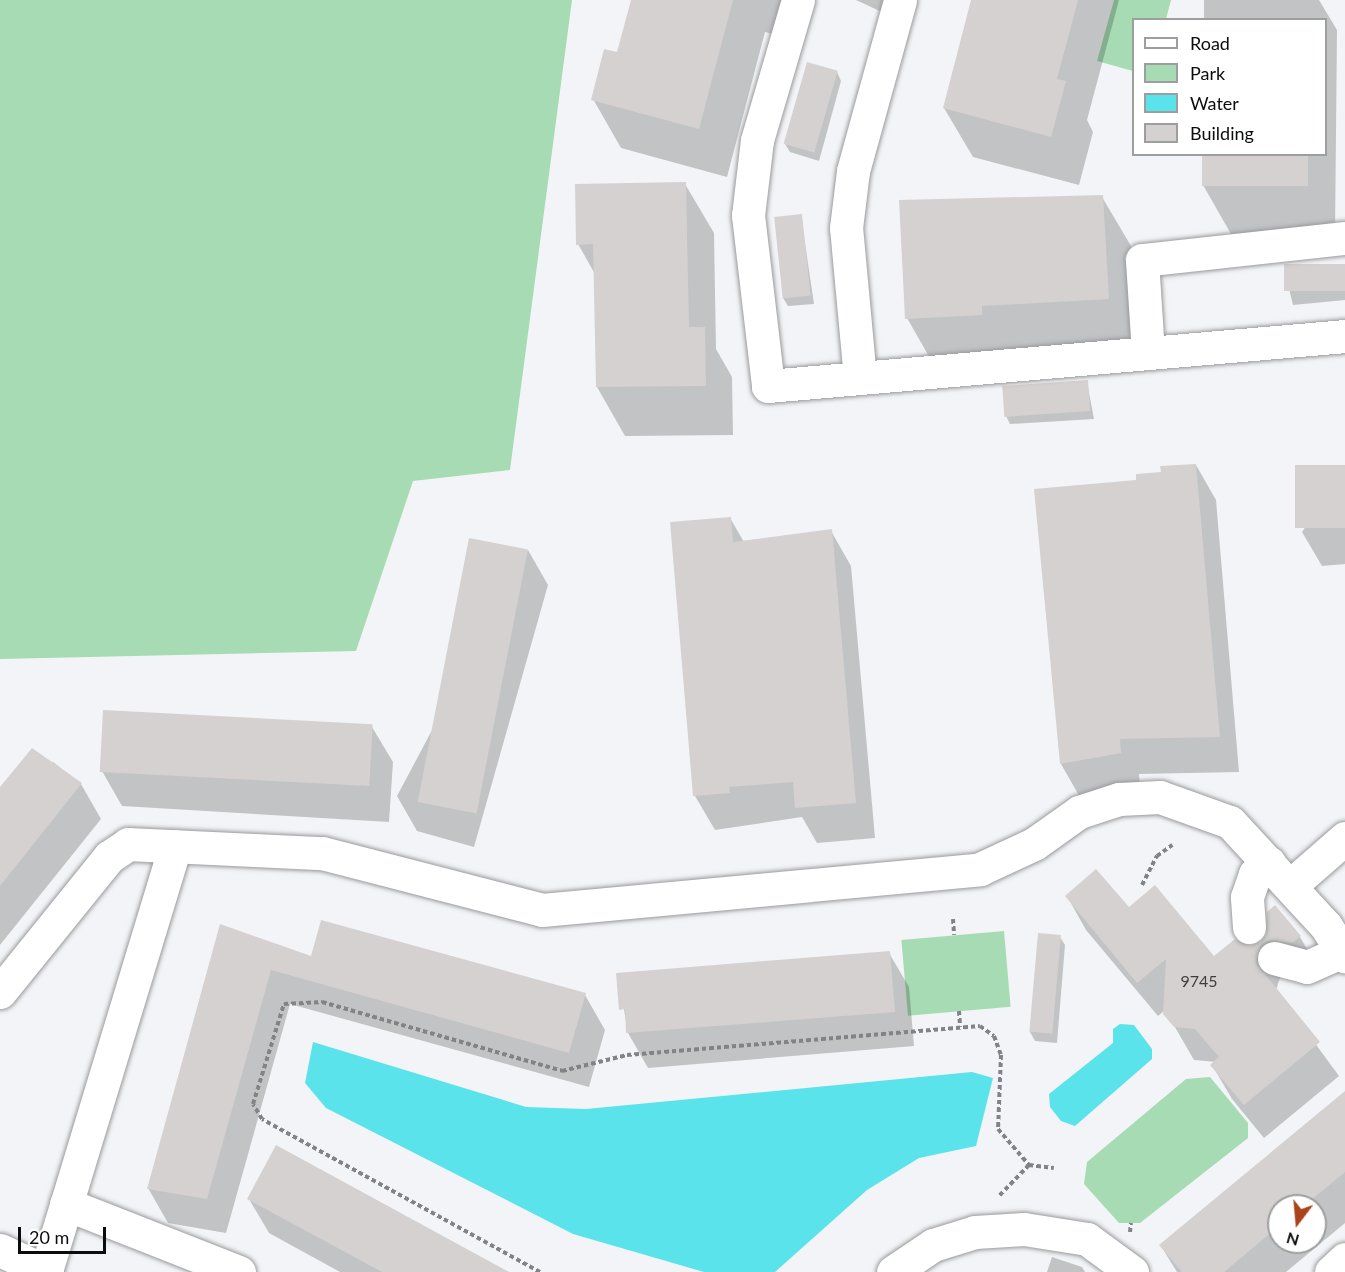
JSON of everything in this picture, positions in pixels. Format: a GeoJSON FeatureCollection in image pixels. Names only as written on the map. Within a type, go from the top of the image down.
{"type":"FeatureCollection","features":[{"type":"Feature","properties":{"kind":"lane"},"geometry":{"type":"LineString","coordinates":[[798,0],[757,140],[748,215],[768,386],[1345,336]]}},
{"type":"Feature","properties":{"kind":"lane"},"geometry":{"type":"LineString","coordinates":[[860,378],[846,228],[853,171],[900,0]]}},
{"type":"Feature","properties":{"kind":"lane"},"geometry":{"type":"LineString","coordinates":[[1148,353],[1142,260],[1345,238]]}},
{"type":"Feature","properties":{"kind":"lane"},"geometry":{"type":"LineString","coordinates":[[0,992],[109,857],[128,844],[321,853],[542,910],[980,869],[1034,844],[1079,812],[1119,799],[1160,797],[1230,822],[1339,936],[1307,966],[1274,958]]}},
{"type":"Feature","properties":{"kind":"lane"},"geometry":{"type":"LineString","coordinates":[[1249,927],[1247,897],[1255,874],[1280,874],[1345,838]]}},
{"type":"Feature","properties":{"kind":"lane"},"geometry":{"type":"LineString","coordinates":[[0,1250],[46,1272],[175,846]]}},
{"type":"Feature","properties":{"kind":"lane"},"geometry":{"type":"LineString","coordinates":[[66,1204],[239,1272]]}},
{"type":"Feature","properties":{"kind":"lane"},"geometry":{"type":"LineString","coordinates":[[893,1272],[933,1245],[975,1232],[1024,1229],[1087,1239],[1132,1272]]}},
{"type":"Feature","properties":{"kind":"lane"},"geometry":{"type":"LineString","coordinates":[[1330,1272],[1345,1259]]}},
{"type":"Feature","properties":{"kind":"path"},"geometry":{"type":"LineString","coordinates":[[1142,885],[1157,856],[1172,844]]}},
{"type":"Feature","properties":{"kind":"path"},"geometry":{"type":"LineString","coordinates":[[953,919],[954,935]]}},
{"type":"Feature","properties":{"kind":"path"},"geometry":{"type":"LineString","coordinates":[[540,1272],[262,1119],[253,1104],[284,1004],[322,1002],[562,1071],[627,1055],[960,1028],[987,1028],[999,1046],[998,1129],[1029,1165],[1054,1168]]}},
{"type":"Feature","properties":{"kind":"path"},"geometry":{"type":"LineString","coordinates":[[959,1011],[960,1028]]}},
{"type":"Feature","properties":{"kind":"path"},"geometry":{"type":"LineString","coordinates":[[999,1196],[1029,1165]]}},
{"type":"Feature","properties":{"kind":"green space"},"geometry":{"type":"Polygon","coordinates":[[[0,0],[572,0],[510,470],[413,481],[356,651],[0,659],[0,0]]]}},
{"type":"Feature","properties":{"kind":"green space"},"geometry":{"type":"Polygon","coordinates":[[[1114,0],[1171,0],[1166,18],[1132,18],[1132,71],[1097,61],[1114,0]]]}},
{"type":"Feature","properties":{"kind":"green space"},"geometry":{"type":"Polygon","coordinates":[[[1004,931],[1011,1007],[908,1016],[901,940],[1004,931]]]}},
{"type":"Feature","properties":{"kind":"green space"},"geometry":{"type":"Polygon","coordinates":[[[1210,1077],[1248,1123],[1248,1138],[1140,1223],[1119,1223],[1084,1184],[1087,1162],[1186,1079],[1210,1077]]]}},
{"type":"Feature","properties":{"kind":"water"},"geometry":{"type":"Polygon","coordinates":[[[1120,1024],[1134,1025],[1152,1049],[1152,1059],[1075,1126],[1061,1121],[1050,1107],[1049,1094],[1113,1043],[1113,1029],[1120,1024]]]}},
{"type":"Feature","properties":{"kind":"water"},"geometry":{"type":"Polygon","coordinates":[[[313,1042],[526,1107],[586,1109],[972,1072],[993,1078],[976,1146],[919,1158],[867,1190],[775,1272],[704,1272],[573,1234],[326,1108],[305,1083],[313,1042]]]}},
{"type":"Feature","properties":{"kind":"building"},"geometry":{"type":"Polygon","coordinates":[[[631,0],[733,0],[699,129],[591,100],[604,49],[617,52],[631,0]]]}},
{"type":"Feature","properties":{"kind":"building"},"geometry":{"type":"Polygon","coordinates":[[[971,0],[1078,0],[1057,79],[1066,81],[1051,137],[943,108],[971,0]]]}},
{"type":"Feature","properties":{"kind":"building"},"geometry":{"type":"Polygon","coordinates":[[[807,62],[838,71],[814,153],[784,144],[807,62]]]}},
{"type":"Feature","properties":{"kind":"building"},"geometry":{"type":"Polygon","coordinates":[[[1202,156],[1308,156],[1308,186],[1202,186],[1202,156]]]}},
{"type":"Feature","properties":{"kind":"building"},"geometry":{"type":"Polygon","coordinates":[[[686,182],[689,327],[705,327],[706,386],[596,387],[593,244],[576,245],[575,184],[686,182]]]}},
{"type":"Feature","properties":{"kind":"building"},"geometry":{"type":"Polygon","coordinates":[[[1103,195],[1109,299],[982,306],[982,315],[905,319],[899,200],[1103,195]]]}},
{"type":"Feature","properties":{"kind":"building"},"geometry":{"type":"Polygon","coordinates":[[[802,214],[811,296],[783,298],[774,217],[802,214]]]}},
{"type":"Feature","properties":{"kind":"building"},"geometry":{"type":"Polygon","coordinates":[[[1284,264],[1345,264],[1345,291],[1284,291],[1284,264]]]}},
{"type":"Feature","properties":{"kind":"building"},"geometry":{"type":"Polygon","coordinates":[[[1088,380],[1090,411],[1004,417],[1002,386],[1088,380]]]}},
{"type":"Feature","properties":{"kind":"building"},"geometry":{"type":"Polygon","coordinates":[[[1196,464],[1220,737],[1120,739],[1121,753],[1060,764],[1034,489],[1136,480],[1136,474],[1161,472],[1160,466],[1196,464]]]}},
{"type":"Feature","properties":{"kind":"building"},"geometry":{"type":"Polygon","coordinates":[[[1295,465],[1345,465],[1345,528],[1295,528],[1295,465]]]}},
{"type":"Feature","properties":{"kind":"building"},"geometry":{"type":"Polygon","coordinates":[[[731,517],[733,542],[832,529],[856,803],[795,808],[793,782],[729,787],[730,793],[693,796],[670,522],[731,517]]]}},
{"type":"Feature","properties":{"kind":"building"},"geometry":{"type":"Polygon","coordinates":[[[469,538],[528,549],[477,814],[418,802],[469,538]]]}},
{"type":"Feature","properties":{"kind":"building"},"geometry":{"type":"Polygon","coordinates":[[[103,710],[373,724],[369,786],[100,772],[103,710]]]}},
{"type":"Feature","properties":{"kind":"building"},"geometry":{"type":"Polygon","coordinates":[[[32,748],[82,783],[0,886],[0,787],[32,748]]]}},
{"type":"Feature","properties":{"kind":"building"},"geometry":{"type":"Polygon","coordinates":[[[1096,869],[1129,907],[1155,885],[1214,956],[1235,939],[1250,946],[1260,942],[1266,935],[1267,912],[1275,905],[1301,936],[1292,943],[1270,940],[1261,944],[1256,963],[1320,1042],[1244,1105],[1210,1065],[1219,1057],[1195,1029],[1174,1027],[1163,1014],[1166,959],[1137,983],[1065,896],[1096,869]]]}},
{"type":"Feature","properties":{"kind":"building"},"geometry":{"type":"Polygon","coordinates":[[[321,920],[586,993],[569,1053],[271,970],[207,1199],[147,1189],[220,924],[311,956],[321,920]]]}},
{"type":"Feature","properties":{"kind":"building"},"geometry":{"type":"Polygon","coordinates":[[[1038,933],[1061,935],[1052,1034],[1029,1032],[1038,933]]]}},
{"type":"Feature","properties":{"kind":"building"},"geometry":{"type":"Polygon","coordinates":[[[890,951],[895,1012],[626,1033],[625,1009],[619,1010],[616,973],[890,951]]]}},
{"type":"Feature","properties":{"kind":"building"},"geometry":{"type":"Polygon","coordinates":[[[1345,1091],[1345,1172],[1318,1194],[1267,1194],[1267,1236],[1224,1272],[1182,1272],[1159,1245],[1345,1091]]]}},
{"type":"Feature","properties":{"kind":"building"},"geometry":{"type":"Polygon","coordinates":[[[276,1145],[509,1272],[382,1272],[247,1199],[276,1145]]]}}]}
